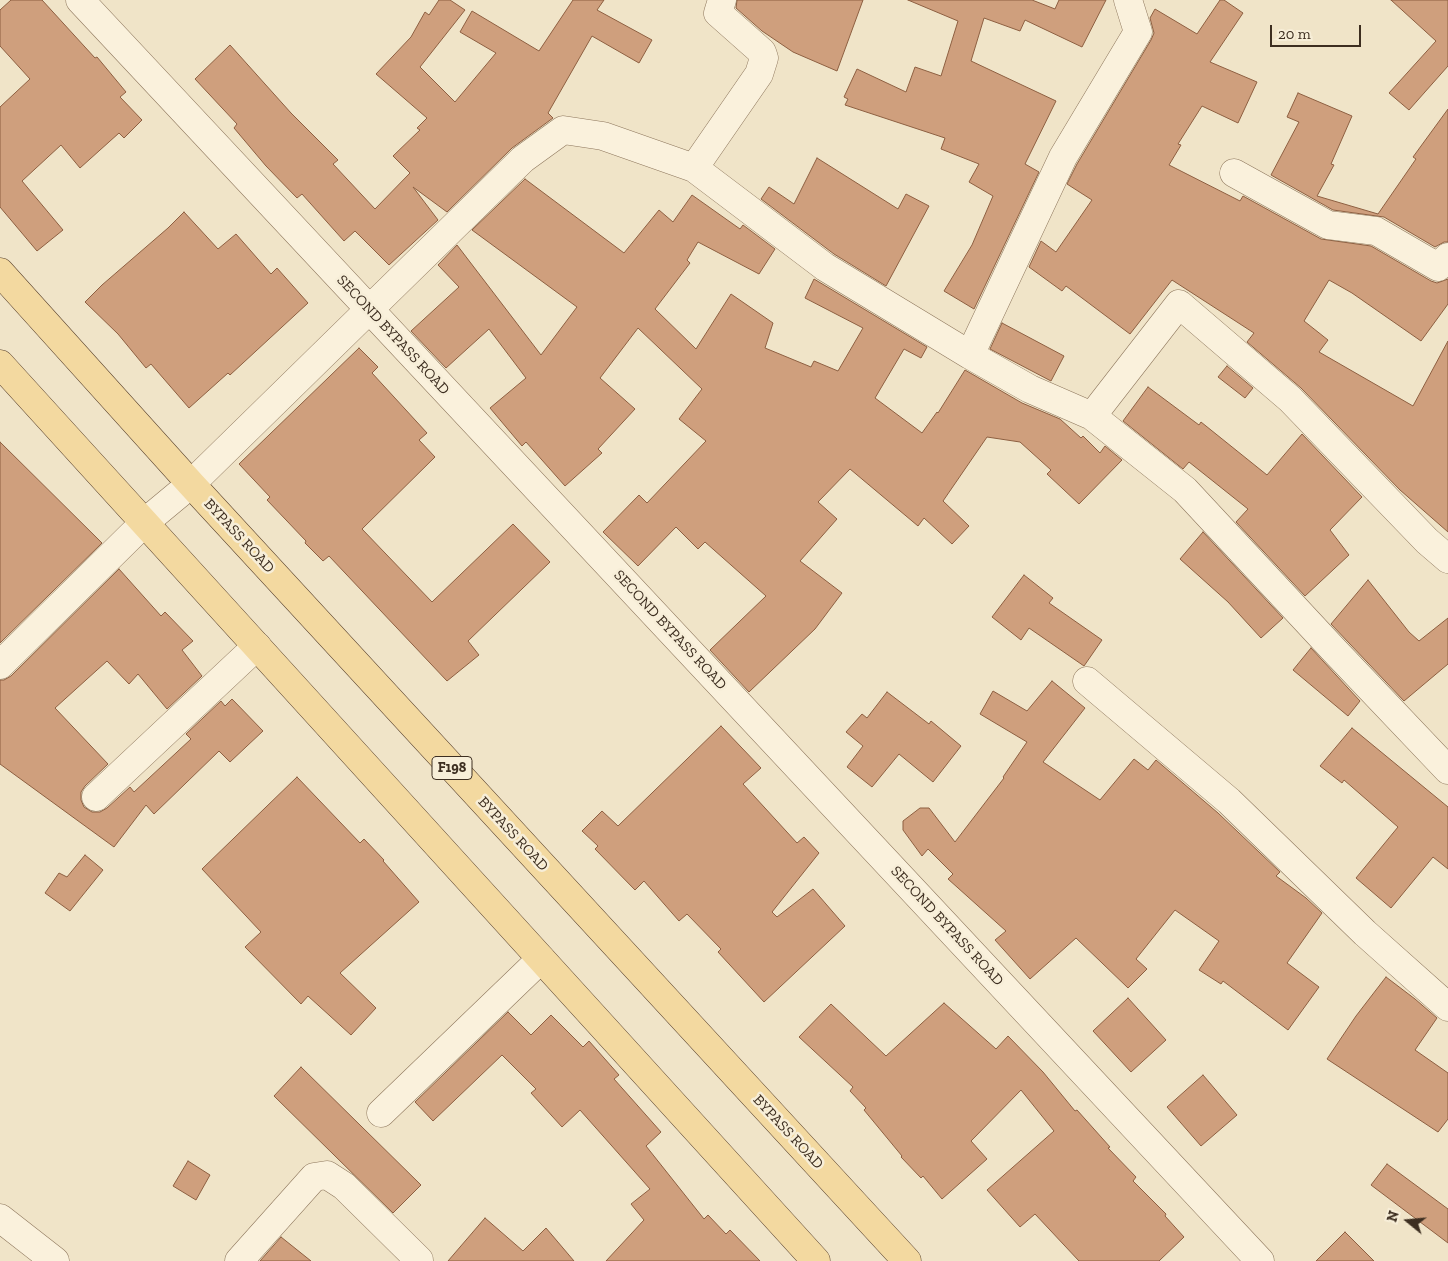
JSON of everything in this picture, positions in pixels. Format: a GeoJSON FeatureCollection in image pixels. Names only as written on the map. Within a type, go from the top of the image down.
{"type":"FeatureCollection","features":[{"type":"Feature","properties":{"kind":"main road","name":"BYPASS ROAD"},"geometry":{"type":"LineString","coordinates":[[0,272],[191,484],[907,1261]]}},
{"type":"Feature","properties":{"kind":"main road"},"geometry":{"type":"LineString","coordinates":[[0,364],[816,1261]]}},
{"type":"Feature","properties":{"kind":"street","name":"SECOND BYPASS ROAD"},"geometry":{"type":"LineString","coordinates":[[80,0],[1260,1261]]}},
{"type":"Feature","properties":{"kind":"street"},"geometry":{"type":"LineString","coordinates":[[694,168],[759,74],[764,58],[762,52],[718,13],[722,0]]}},
{"type":"Feature","properties":{"kind":"street"},"geometry":{"type":"LineString","coordinates":[[970,355],[1063,157],[1138,32],[1128,0]]}},
{"type":"Feature","properties":{"kind":"street"},"geometry":{"type":"LineString","coordinates":[[0,665],[144,523],[191,484],[523,159],[563,130],[603,136],[694,168],[825,266],[970,355],[1030,389],[1092,416],[1185,490],[1448,770]]}},
{"type":"Feature","properties":{"kind":"street"},"geometry":{"type":"LineString","coordinates":[[1234,172],[1328,226],[1376,231],[1438,267],[1448,257]]}},
{"type":"Feature","properties":{"kind":"street"},"geometry":{"type":"LineString","coordinates":[[1092,416],[1179,304],[1290,399],[1427,541],[1448,559]]}},
{"type":"Feature","properties":{"kind":"street"},"geometry":{"type":"LineString","coordinates":[[96,797],[257,646]]}},
{"type":"Feature","properties":{"kind":"street"},"geometry":{"type":"LineString","coordinates":[[1087,681],[1229,801],[1365,933],[1448,1007]]}},
{"type":"Feature","properties":{"kind":"street"},"geometry":{"type":"LineString","coordinates":[[381,1112],[541,959]]}},
{"type":"Feature","properties":{"kind":"street"},"geometry":{"type":"LineString","coordinates":[[239,1261],[314,1177],[327,1175],[344,1186],[419,1260]]}},
{"type":"Feature","properties":{"kind":"street"},"geometry":{"type":"LineString","coordinates":[[0,1218],[56,1261]]}},
{"type":"Feature","properties":{"kind":"building"},"geometry":{"type":"Polygon","coordinates":[[[11,0],[42,0],[95,58],[97,57],[126,92],[120,97],[142,120],[124,138],[119,133],[80,168],[61,145],[22,181],[63,230],[37,251],[0,207],[0,107],[30,79],[0,46],[0,10],[11,0]]]}},
{"type":"Feature","properties":{"kind":"building"},"geometry":{"type":"Polygon","coordinates":[[[439,0],[450,0],[465,10],[420,67],[455,102],[496,53],[460,32],[472,11],[539,51],[573,0],[604,0],[597,10],[652,40],[639,63],[592,36],[548,113],[553,118],[512,148],[447,212],[413,187],[438,220],[389,265],[355,231],[344,241],[302,194],[297,198],[266,166],[234,128],[237,124],[195,79],[230,45],[291,113],[338,160],[333,164],[375,209],[410,173],[393,156],[420,130],[417,128],[427,118],[376,74],[411,37],[425,12],[429,15],[439,0]]]}},
{"type":"Feature","properties":{"kind":"building"},"geometry":{"type":"Polygon","coordinates":[[[737,0],[863,0],[837,71],[793,52],[762,31],[736,8],[737,0]]]}},
{"type":"Feature","properties":{"kind":"building"},"geometry":{"type":"Polygon","coordinates":[[[908,0],[1032,0],[1055,9],[1059,0],[1106,0],[1082,47],[1025,20],[1020,31],[984,18],[971,61],[1056,101],[1025,164],[1039,172],[974,309],[944,291],[972,245],[993,196],[969,182],[979,164],[941,149],[945,138],[845,105],[848,99],[844,97],[857,69],[906,92],[915,67],[941,76],[958,21],[908,0]]]}},
{"type":"Feature","properties":{"kind":"building"},"geometry":{"type":"Polygon","coordinates":[[[1220,0],[1224,0],[1243,13],[1210,62],[1257,82],[1238,123],[1202,106],[1178,144],[1181,145],[1169,165],[1240,201],[1243,196],[1321,239],[1371,246],[1431,281],[1437,283],[1448,279],[1448,304],[1421,341],[1352,293],[1329,280],[1304,321],[1328,340],[1319,352],[1413,406],[1448,341],[1448,532],[1400,490],[1301,388],[1247,342],[1254,333],[1172,280],[1130,334],[1066,286],[1062,291],[1029,267],[1041,241],[1056,252],[1092,200],[1067,184],[1151,40],[1154,33],[1150,18],[1155,9],[1197,34],[1220,0]]]}},
{"type":"Feature","properties":{"kind":"building"},"geometry":{"type":"Polygon","coordinates":[[[1391,0],[1448,0],[1448,66],[1409,110],[1389,93],[1436,41],[1391,0]]]}},
{"type":"Feature","properties":{"kind":"building"},"geometry":{"type":"Polygon","coordinates":[[[1298,93],[1352,116],[1331,164],[1334,165],[1317,196],[1378,214],[1416,159],[1413,157],[1448,109],[1448,242],[1435,247],[1384,217],[1333,210],[1271,175],[1299,122],[1287,117],[1298,93]]]}},
{"type":"Feature","properties":{"kind":"building"},"geometry":{"type":"Polygon","coordinates":[[[817,158],[898,209],[906,194],[929,206],[886,286],[834,254],[761,199],[769,187],[794,204],[817,158]]]}},
{"type":"Feature","properties":{"kind":"building"},"geometry":{"type":"Polygon","coordinates":[[[525,179],[624,253],[659,210],[673,222],[692,195],[740,229],[743,225],[775,249],[759,274],[698,242],[687,260],[690,263],[655,309],[696,349],[731,294],[773,323],[765,348],[811,367],[814,361],[838,371],[863,328],[805,298],[814,279],[927,347],[921,358],[904,349],[875,398],[922,433],[938,413],[965,370],[1022,403],[1060,419],[1081,438],[1083,436],[1100,453],[1105,446],[1122,460],[1079,504],[1047,474],[1051,470],[1020,442],[987,437],[943,501],[969,526],[952,544],[924,518],[918,526],[850,469],[818,502],[837,519],[800,561],[842,593],[815,629],[749,692],[710,650],[766,596],[705,542],[698,549],[676,527],[638,566],[603,532],[639,495],[647,503],[706,441],[679,419],[702,389],[638,328],[600,378],[635,409],[598,449],[602,453],[565,486],[526,442],[522,446],[490,408],[526,378],[489,329],[446,368],[411,331],[459,287],[438,265],[457,245],[541,355],[577,307],[472,230],[525,179]]]}},
{"type":"Feature","properties":{"kind":"building"},"geometry":{"type":"Polygon","coordinates":[[[184,212],[218,249],[236,234],[271,274],[277,268],[308,303],[230,375],[228,373],[189,408],[151,364],[146,368],[118,334],[85,302],[184,212]]]}},
{"type":"Feature","properties":{"kind":"building"},"geometry":{"type":"Polygon","coordinates":[[[1002,323],[1064,356],[1051,381],[990,349],[1002,323]]]}},
{"type":"Feature","properties":{"kind":"building"},"geometry":{"type":"Polygon","coordinates":[[[359,348],[378,367],[372,373],[427,433],[419,440],[435,457],[362,529],[432,602],[513,524],[550,562],[468,641],[479,655],[447,681],[329,556],[323,561],[305,543],[306,541],[267,500],[270,497],[239,464],[359,348]]]}},
{"type":"Feature","properties":{"kind":"building"},"geometry":{"type":"Polygon","coordinates":[[[1227,366],[1253,388],[1245,398],[1218,377],[1227,366]]]}},
{"type":"Feature","properties":{"kind":"building"},"geometry":{"type":"Polygon","coordinates":[[[1148,387],[1199,425],[1201,422],[1267,475],[1302,434],[1362,497],[1330,530],[1349,555],[1305,596],[1236,522],[1248,509],[1189,462],[1183,469],[1123,421],[1148,387]]]}},
{"type":"Feature","properties":{"kind":"building"},"geometry":{"type":"Polygon","coordinates":[[[0,442],[102,543],[0,643],[0,442]]]}},
{"type":"Feature","properties":{"kind":"building"},"geometry":{"type":"Polygon","coordinates":[[[1203,532],[1283,618],[1261,638],[1228,602],[1180,559],[1203,532]]]}},
{"type":"Feature","properties":{"kind":"building"},"geometry":{"type":"Polygon","coordinates":[[[119,569],[161,616],[165,612],[193,641],[182,650],[202,676],[167,709],[138,674],[129,684],[107,661],[55,708],[108,764],[81,792],[81,800],[84,807],[92,812],[100,812],[130,787],[134,792],[191,739],[186,734],[221,701],[225,706],[232,699],[263,731],[230,762],[219,751],[154,814],[146,805],[114,847],[0,764],[0,680],[11,676],[119,569]]]}},
{"type":"Feature","properties":{"kind":"building"},"geometry":{"type":"Polygon","coordinates":[[[1024,575],[1053,598],[1049,603],[1102,640],[1084,666],[1029,628],[1021,640],[992,617],[1024,575]]]}},
{"type":"Feature","properties":{"kind":"building"},"geometry":{"type":"Polygon","coordinates":[[[1368,580],[1409,632],[1419,641],[1448,618],[1448,664],[1404,701],[1331,624],[1368,580]]]}},
{"type":"Feature","properties":{"kind":"building"},"geometry":{"type":"Polygon","coordinates":[[[1311,648],[1360,701],[1348,716],[1293,670],[1311,648]]]}},
{"type":"Feature","properties":{"kind":"building"},"geometry":{"type":"Polygon","coordinates":[[[1052,681],[1085,708],[1043,762],[1100,800],[1134,759],[1148,770],[1156,760],[1218,813],[1280,872],[1276,876],[1306,898],[1322,913],[1287,963],[1319,987],[1288,1030],[1223,981],[1221,984],[1199,970],[1219,941],[1175,910],[1136,959],[1147,969],[1128,988],[1076,938],[1030,979],[995,940],[1006,931],[948,879],[953,874],[928,849],[922,856],[903,830],[903,821],[920,808],[929,808],[955,842],[1004,778],[1027,742],[980,714],[993,691],[1027,711],[1052,681]]]}},
{"type":"Feature","properties":{"kind":"building"},"geometry":{"type":"Polygon","coordinates":[[[887,692],[929,724],[931,721],[961,746],[933,782],[899,754],[872,787],[847,767],[863,746],[846,732],[862,714],[867,718],[887,692]]]}},
{"type":"Feature","properties":{"kind":"building"},"geometry":{"type":"Polygon","coordinates":[[[721,726],[761,768],[743,784],[797,843],[804,837],[819,853],[772,912],[777,917],[813,889],[845,926],[764,1002],[718,952],[721,949],[687,914],[679,921],[644,881],[635,890],[595,849],[598,846],[582,831],[602,811],[618,826],[721,726]]]}},
{"type":"Feature","properties":{"kind":"building"},"geometry":{"type":"Polygon","coordinates":[[[1352,728],[1448,807],[1448,869],[1433,857],[1391,908],[1356,878],[1398,827],[1344,780],[1342,783],[1320,766],[1352,728]]]}},
{"type":"Feature","properties":{"kind":"building"},"geometry":{"type":"Polygon","coordinates":[[[297,777],[360,843],[364,839],[419,902],[340,973],[376,1008],[351,1035],[308,996],[301,1004],[245,947],[261,932],[202,869],[297,777]]]}},
{"type":"Feature","properties":{"kind":"building"},"geometry":{"type":"Polygon","coordinates":[[[85,855],[103,870],[70,911],[45,893],[59,873],[67,877],[85,855]]]}},
{"type":"Feature","properties":{"kind":"building"},"geometry":{"type":"Polygon","coordinates":[[[1386,977],[1437,1018],[1415,1050],[1448,1073],[1448,1119],[1438,1132],[1327,1059],[1356,1016],[1386,977]]]}},
{"type":"Feature","properties":{"kind":"building"},"geometry":{"type":"Polygon","coordinates":[[[1128,998],[1166,1040],[1131,1072],[1093,1031],[1128,998]]]}},
{"type":"Feature","properties":{"kind":"building"},"geometry":{"type":"Polygon","coordinates":[[[944,1003],[996,1049],[1008,1036],[1043,1072],[1075,1111],[1077,1110],[1110,1147],[1108,1148],[1136,1177],[1133,1181],[1166,1214],[1165,1216],[1184,1237],[1159,1261],[1079,1261],[1035,1214],[1020,1227],[987,1190],[1054,1131],[1021,1090],[971,1141],[987,1159],[942,1199],[923,1176],[921,1178],[901,1157],[864,1110],[866,1108],[850,1091],[853,1087],[799,1037],[831,1004],[886,1056],[944,1003]]]}},
{"type":"Feature","properties":{"kind":"building"},"geometry":{"type":"Polygon","coordinates":[[[508,1012],[531,1035],[551,1015],[583,1047],[589,1041],[619,1075],[614,1079],[661,1132],[646,1146],[704,1219],[708,1215],[726,1234],[730,1230],[760,1261],[606,1261],[644,1220],[631,1204],[650,1189],[580,1110],[562,1127],[531,1093],[536,1089],[502,1055],[433,1121],[415,1102],[508,1012]]]}},
{"type":"Feature","properties":{"kind":"building"},"geometry":{"type":"Polygon","coordinates":[[[301,1067],[421,1185],[393,1213],[274,1096],[301,1067]]]}},
{"type":"Feature","properties":{"kind":"building"},"geometry":{"type":"Polygon","coordinates":[[[1203,1075],[1237,1115],[1201,1146],[1167,1107],[1203,1075]]]}},
{"type":"Feature","properties":{"kind":"building"},"geometry":{"type":"Polygon","coordinates":[[[188,1161],[210,1175],[196,1200],[173,1186],[188,1161]]]}},
{"type":"Feature","properties":{"kind":"building"},"geometry":{"type":"Polygon","coordinates":[[[1387,1164],[1448,1209],[1448,1243],[1371,1185],[1387,1164]]]}},
{"type":"Feature","properties":{"kind":"building"},"geometry":{"type":"Polygon","coordinates":[[[485,1218],[523,1251],[546,1228],[574,1261],[448,1261],[485,1218]]]}},
{"type":"Feature","properties":{"kind":"building"},"geometry":{"type":"Polygon","coordinates":[[[1345,1232],[1374,1261],[1316,1261],[1345,1232]]]}},
{"type":"Feature","properties":{"kind":"building"},"geometry":{"type":"Polygon","coordinates":[[[281,1237],[311,1261],[260,1261],[281,1237]]]}}]}
